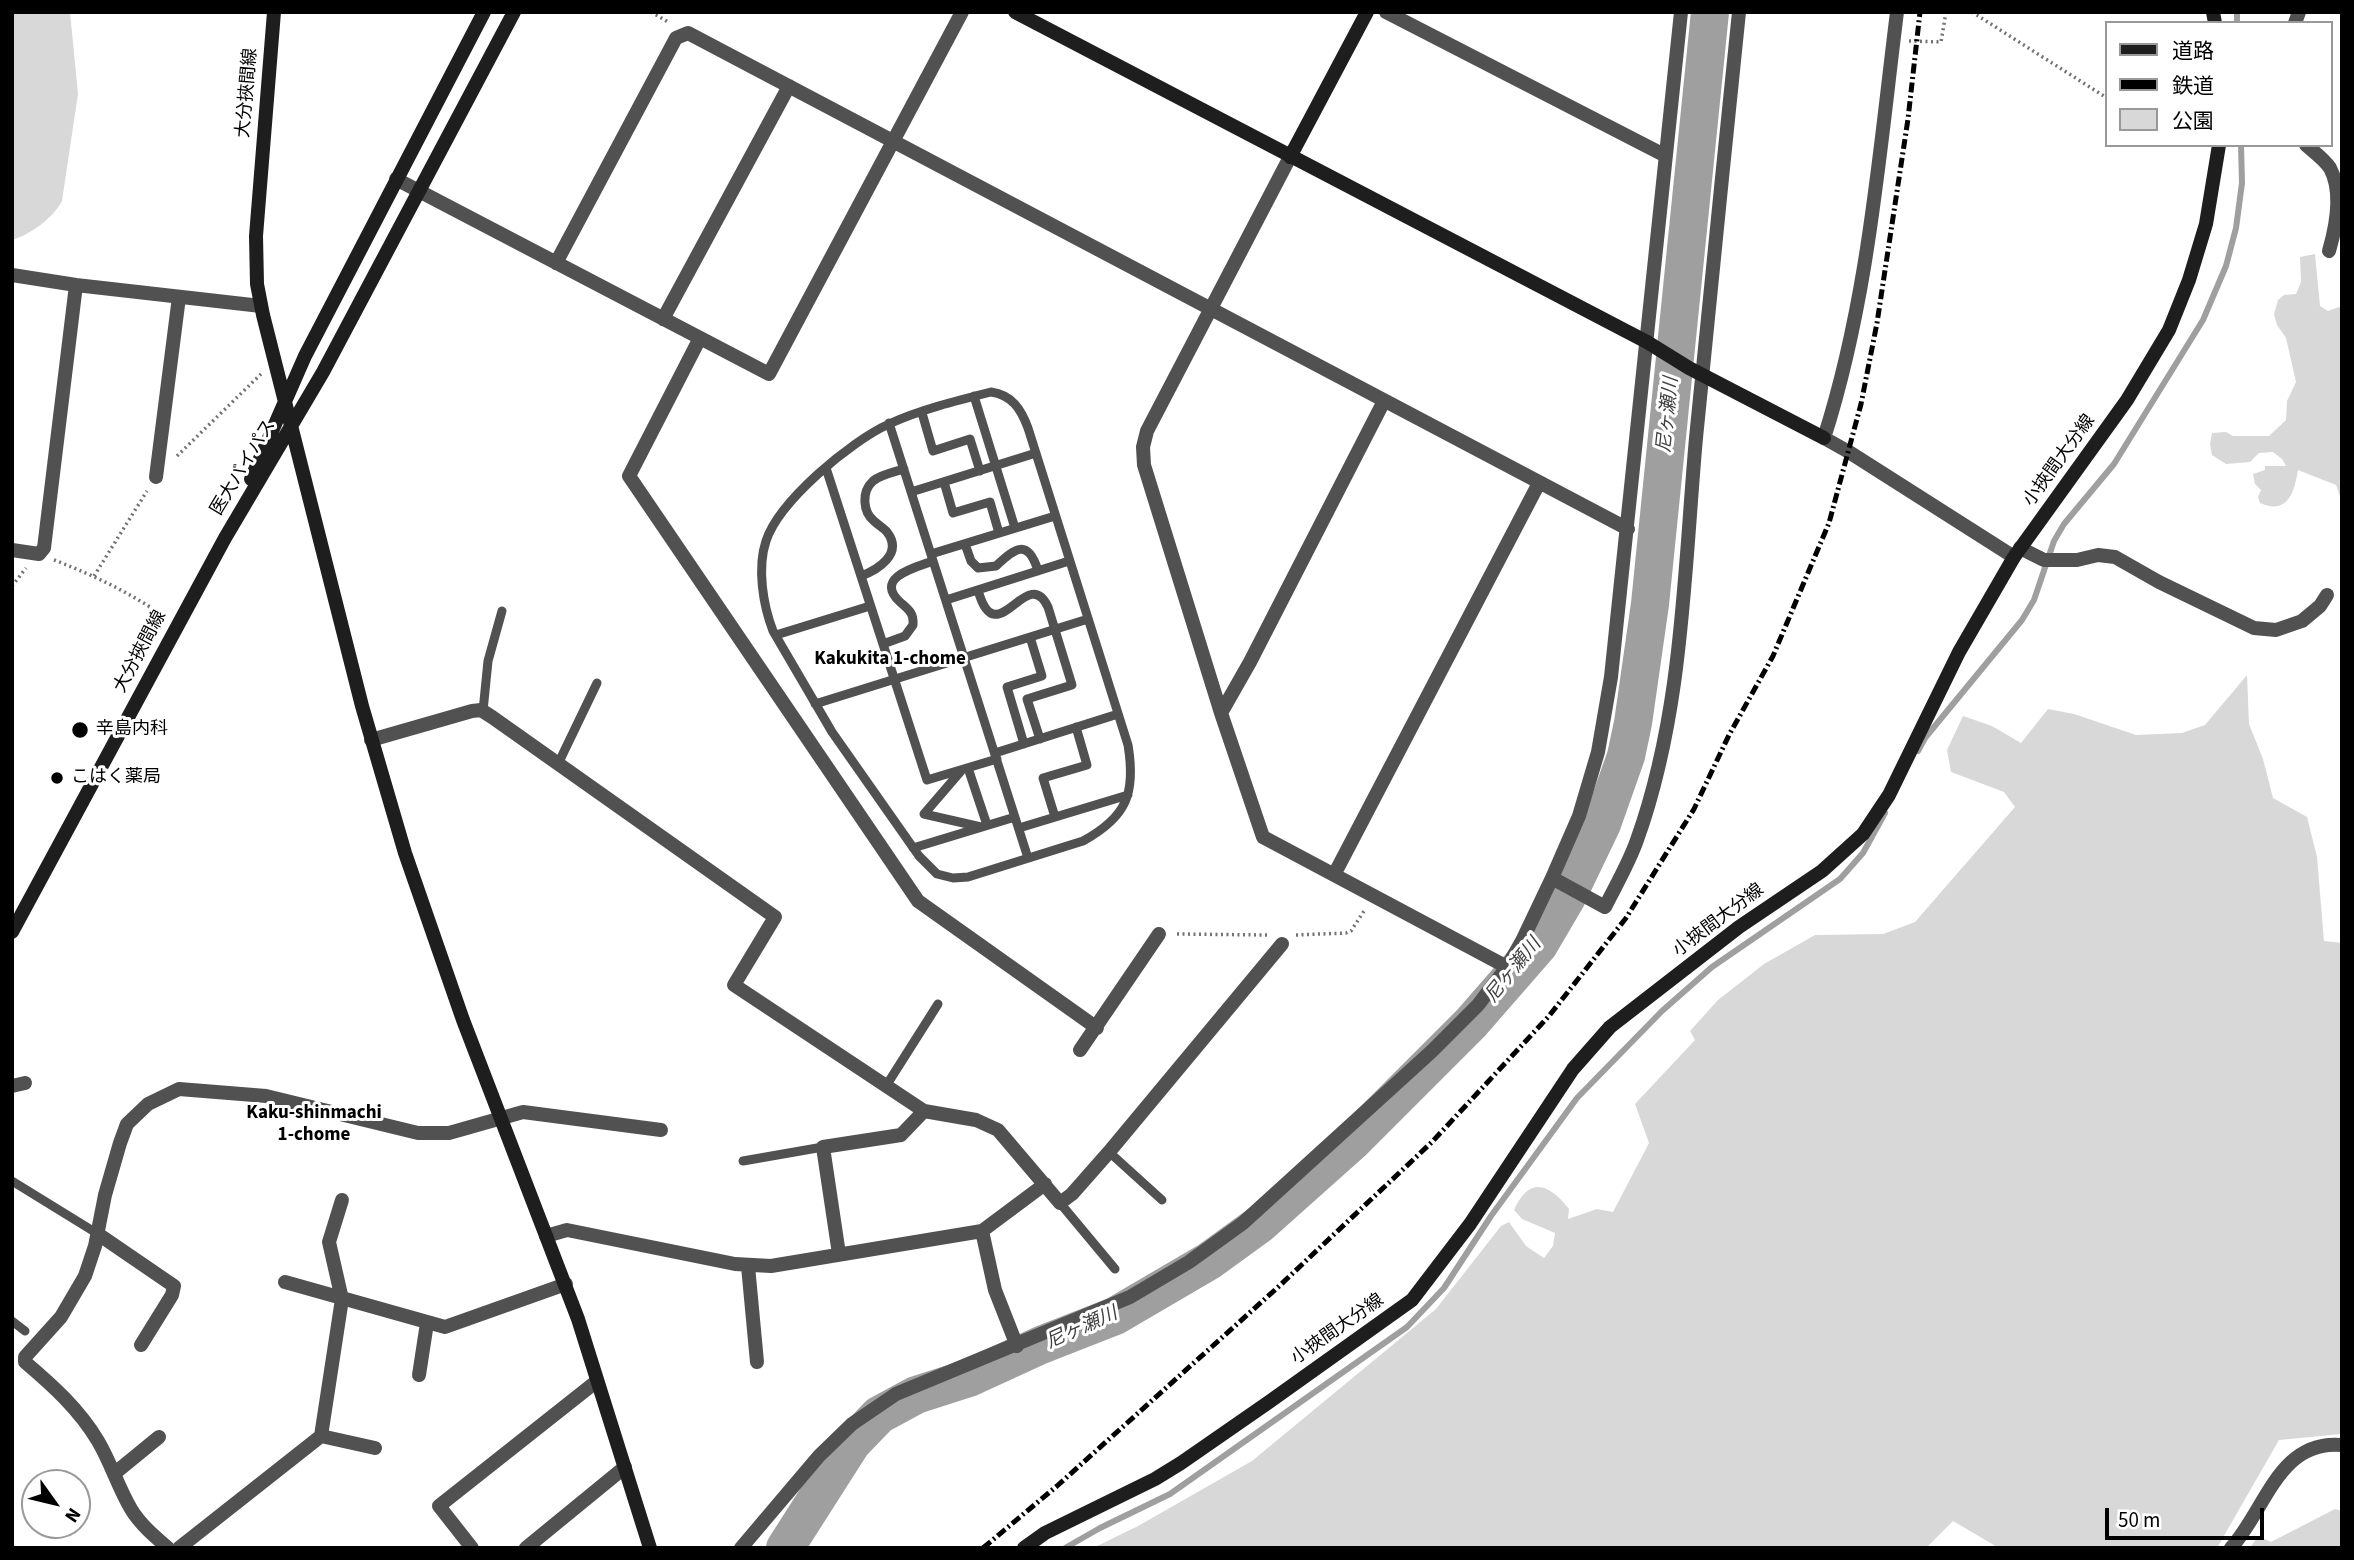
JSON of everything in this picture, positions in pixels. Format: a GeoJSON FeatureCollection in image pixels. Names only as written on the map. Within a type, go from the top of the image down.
{"type":"FeatureCollection","features":[{"type":"Feature","properties":{"kind":"main road","name":"大分挾間線"},"geometry":{"type":"LineString","coordinates":[[274,12],[256,226],[257,284],[261,306],[372,740],[426,918],[566,1284],[650,1548]]}},
{"type":"Feature","properties":{"kind":"main road","name":"医大バイパス"},"geometry":{"type":"LineString","coordinates":[[225,538],[323,320],[484,12]]}},
{"type":"Feature","properties":{"kind":"main road","name":"医大バイパス"},"geometry":{"type":"LineString","coordinates":[[225,538],[323,372],[514,12]]}},
{"type":"Feature","properties":{"kind":"main road"},"geometry":{"type":"LineString","coordinates":[[1015,12],[1824,438]]}},
{"type":"Feature","properties":{"kind":"main road"},"geometry":{"type":"LineString","coordinates":[[1290,157],[1367,12]]}},
{"type":"Feature","properties":{"kind":"main road","name":"小挾間大分線"},"geometry":{"type":"LineString","coordinates":[[1024,1548],[1045,1533],[1164,1474],[1412,1300],[1455,1245],[1573,1069],[1610,1027],[1740,927],[1822,871],[1863,834],[1889,795],[1959,652],[2017,553],[2133,391],[2169,330],[2185,292],[2206,224],[2219,147]]}},
{"type":"Feature","properties":{"kind":"main road","name":"大分挾間線"},"geometry":{"type":"LineString","coordinates":[[12,932],[225,538]]}},
{"type":"Feature","properties":{"kind":"street"},"geometry":{"type":"LineString","coordinates":[[396,179],[769,374],[962,12]]}},
{"type":"Feature","properties":{"kind":"street"},"geometry":{"type":"LineString","coordinates":[[1386,12],[1666,156]]}},
{"type":"Feature","properties":{"kind":"street"},"geometry":{"type":"LineString","coordinates":[[741,1548],[819,1456],[852,1424],[895,1394],[1017,1346],[1130,1297],[1189,1262],[1243,1223],[1459,1026],[1507,967],[1559,882],[1598,752],[1615,654],[1651,345],[1681,12]]}},
{"type":"Feature","properties":{"kind":"street"},"geometry":{"type":"LineString","coordinates":[[1559,882],[1605,907],[1636,841],[1651,794],[1670,710],[1677,655],[1695,371],[1739,12]]}},
{"type":"Feature","properties":{"kind":"street"},"geometry":{"type":"LineString","coordinates":[[1897,12],[1864,272],[1838,394],[1824,438],[2017,553],[2044,561],[2077,560],[2098,555],[2115,557],[2159,582],[2254,628],[2276,630],[2302,621],[2320,606],[2327,595]]}},
{"type":"Feature","properties":{"kind":"street"},"geometry":{"type":"LineString","coordinates":[[556,263],[677,38],[688,33],[1628,529]]}},
{"type":"Feature","properties":{"kind":"street"},"geometry":{"type":"LineString","coordinates":[[663,319],[789,86]]}},
{"type":"Feature","properties":{"kind":"street"},"geometry":{"type":"LineString","coordinates":[[2308,147],[2325,162],[2333,177],[2338,214],[2329,251]]}},
{"type":"Feature","properties":{"kind":"street"},"geometry":{"type":"LineString","coordinates":[[1290,157],[1147,430],[1142,457],[1221,713],[1263,837],[1507,967]]}},
{"type":"Feature","properties":{"kind":"street"},"geometry":{"type":"LineString","coordinates":[[12,275],[179,298],[261,306]]}},
{"type":"Feature","properties":{"kind":"street"},"geometry":{"type":"LineString","coordinates":[[12,550],[39,554],[47,537],[76,285]]}},
{"type":"Feature","properties":{"kind":"street"},"geometry":{"type":"LineString","coordinates":[[156,477],[179,298]]}},
{"type":"Feature","properties":{"kind":"street"},"geometry":{"type":"LineString","coordinates":[[700,338],[629,476],[918,901],[1097,1028]]}},
{"type":"Feature","properties":{"kind":"street"},"geometry":{"type":"LineString","coordinates":[[1221,713],[1384,401]]}},
{"type":"Feature","properties":{"kind":"street"},"geometry":{"type":"LineString","coordinates":[[1335,873],[1539,483]]}},
{"type":"Feature","properties":{"kind":"street"},"geometry":{"type":"LineString","coordinates":[[372,740],[472,711],[482,711],[775,918],[734,985],[924,1111],[976,1120],[998,1130],[1060,1203],[1072,1194],[1109,1152],[1282,944]]}},
{"type":"Feature","properties":{"kind":"street"},"geometry":{"type":"LineString","coordinates":[[1080,1050],[1159,934]]}},
{"type":"Feature","properties":{"kind":"street"},"geometry":{"type":"LineString","coordinates":[[168,1548],[132,1511],[115,1473],[84,1420],[25,1362],[25,1357],[61,1317],[76,1294],[89,1265],[105,1195],[127,1124],[148,1104],[172,1091],[188,1089],[266,1096],[433,1135],[523,1112],[661,1130]]}},
{"type":"Feature","properties":{"kind":"street"},"geometry":{"type":"LineString","coordinates":[[839,1254],[823,1147],[901,1135],[924,1111]]}},
{"type":"Feature","properties":{"kind":"street"},"geometry":{"type":"LineString","coordinates":[[546,1236],[567,1230],[748,1266],[771,1266],[982,1231],[1045,1184]]}},
{"type":"Feature","properties":{"kind":"street"},"geometry":{"type":"LineString","coordinates":[[179,1548],[321,1436],[342,1298],[329,1242],[342,1200]]}},
{"type":"Feature","properties":{"kind":"street"},"geometry":{"type":"LineString","coordinates":[[982,1231],[995,1290],[1017,1346]]}},
{"type":"Feature","properties":{"kind":"street"},"geometry":{"type":"LineString","coordinates":[[98,1234],[174,1286],[172,1295],[141,1345]]}},
{"type":"Feature","properties":{"kind":"street"},"geometry":{"type":"LineString","coordinates":[[748,1266],[757,1362]]}},
{"type":"Feature","properties":{"kind":"street"},"geometry":{"type":"LineString","coordinates":[[285,1282],[445,1327],[566,1284]]}},
{"type":"Feature","properties":{"kind":"street"},"geometry":{"type":"LineString","coordinates":[[419,1376],[426,1323]]}},
{"type":"Feature","properties":{"kind":"street"},"geometry":{"type":"LineString","coordinates":[[472,1548],[439,1506],[597,1381]]}},
{"type":"Feature","properties":{"kind":"street"},"geometry":{"type":"LineString","coordinates":[[321,1436],[375,1448]]}},
{"type":"Feature","properties":{"kind":"street"},"geometry":{"type":"LineString","coordinates":[[115,1473],[159,1437]]}},
{"type":"Feature","properties":{"kind":"street"},"geometry":{"type":"LineString","coordinates":[[2231,1548],[2292,1459],[2317,1445],[2342,1445]]}},
{"type":"Feature","properties":{"kind":"street"},"geometry":{"type":"LineString","coordinates":[[526,1548],[625,1467]]}},
{"type":"Feature","properties":{"kind":"lane"},"geometry":{"type":"LineString","coordinates":[[992,392],[1011,400],[1025,419],[1128,745],[1132,769],[1128,795],[1120,814],[1095,834],[1083,841],[968,877],[953,878],[937,874],[914,848],[832,732],[768,618],[762,574],[766,539],[779,517],[825,468],[861,439],[889,423],[922,412],[992,392]]}},
{"type":"Feature","properties":{"kind":"lane"},"geometry":{"type":"LineString","coordinates":[[974,396],[1015,528]]}},
{"type":"Feature","properties":{"kind":"lane"},"geometry":{"type":"LineString","coordinates":[[922,412],[933,451],[970,439],[980,471]]}},
{"type":"Feature","properties":{"kind":"lane"},"geometry":{"type":"LineString","coordinates":[[889,423],[1028,858]]}},
{"type":"Feature","properties":{"kind":"lane"},"geometry":{"type":"LineString","coordinates":[[911,492],[1036,453]]}},
{"type":"Feature","properties":{"kind":"lane"},"geometry":{"type":"LineString","coordinates":[[825,468],[927,780],[965,769],[1024,744],[1118,714]]}},
{"type":"Feature","properties":{"kind":"lane"},"geometry":{"type":"LineString","coordinates":[[861,576],[884,564],[890,556],[891,544],[887,532],[867,513],[867,489],[878,478],[904,469]]}},
{"type":"Feature","properties":{"kind":"lane"},"geometry":{"type":"LineString","coordinates":[[944,482],[953,513],[990,502],[999,533]]}},
{"type":"Feature","properties":{"kind":"lane"},"geometry":{"type":"LineString","coordinates":[[883,644],[905,636],[914,625],[912,612],[895,596],[892,586],[903,571],[964,544],[1055,516]]}},
{"type":"Feature","properties":{"kind":"lane"},"geometry":{"type":"LineString","coordinates":[[964,544],[971,562],[978,568],[996,566],[1005,555],[1019,549],[1032,555],[1038,571]]}},
{"type":"Feature","properties":{"kind":"lane"},"geometry":{"type":"LineString","coordinates":[[946,600],[1069,561]]}},
{"type":"Feature","properties":{"kind":"lane"},"geometry":{"type":"LineString","coordinates":[[978,590],[987,611],[1000,614],[1008,611],[1025,596],[1038,595],[1045,600],[1072,685],[1027,699],[1040,739]]}},
{"type":"Feature","properties":{"kind":"lane"},"geometry":{"type":"LineString","coordinates":[[776,635],[870,606]]}},
{"type":"Feature","properties":{"kind":"lane"},"geometry":{"type":"LineString","coordinates":[[482,711],[488,661],[502,611]]}},
{"type":"Feature","properties":{"kind":"lane"},"geometry":{"type":"LineString","coordinates":[[816,704],[1088,619]]}},
{"type":"Feature","properties":{"kind":"lane"},"geometry":{"type":"LineString","coordinates":[[1024,744],[1007,687],[1042,676],[1030,637]]}},
{"type":"Feature","properties":{"kind":"lane"},"geometry":{"type":"LineString","coordinates":[[558,764],[597,683]]}},
{"type":"Feature","properties":{"kind":"lane"},"geometry":{"type":"LineString","coordinates":[[1055,817],[1043,778],[1087,765],[1076,727]]}},
{"type":"Feature","properties":{"kind":"lane"},"geometry":{"type":"LineString","coordinates":[[965,769],[924,814],[984,826]]}},
{"type":"Feature","properties":{"kind":"lane"},"geometry":{"type":"LineString","coordinates":[[965,769],[984,826]]}},
{"type":"Feature","properties":{"kind":"lane"},"geometry":{"type":"LineString","coordinates":[[1018,828],[1128,795]]}},
{"type":"Feature","properties":{"kind":"lane"},"geometry":{"type":"LineString","coordinates":[[914,848],[1015,817]]}},
{"type":"Feature","properties":{"kind":"lane"},"geometry":{"type":"LineString","coordinates":[[886,1086],[938,1004]]}},
{"type":"Feature","properties":{"kind":"lane"},"geometry":{"type":"LineString","coordinates":[[743,1161],[823,1147]]}},
{"type":"Feature","properties":{"kind":"lane"},"geometry":{"type":"LineString","coordinates":[[1109,1152],[1162,1200]]}},
{"type":"Feature","properties":{"kind":"lane"},"geometry":{"type":"LineString","coordinates":[[12,1181],[98,1234]]}},
{"type":"Feature","properties":{"kind":"lane"},"geometry":{"type":"LineString","coordinates":[[1060,1203],[1115,1269]]}},
{"type":"Feature","properties":{"kind":"lane"},"geometry":{"type":"LineString","coordinates":[[12,1321],[26,1331]]}},
{"type":"Feature","properties":{"kind":"path"},"geometry":{"type":"LineString","coordinates":[[1894,38],[1941,42],[1945,12]]}},
{"type":"Feature","properties":{"kind":"path"},"geometry":{"type":"LineString","coordinates":[[1972,12],[2106,97]]}},
{"type":"Feature","properties":{"kind":"path"},"geometry":{"type":"LineString","coordinates":[[94,576],[156,477],[275,360]]}},
{"type":"Feature","properties":{"kind":"path"},"geometry":{"type":"LineString","coordinates":[[39,554],[94,576],[166,617]]}},
{"type":"Feature","properties":{"kind":"green space"},"geometry":{"type":"Polygon","coordinates":[[[12,12],[70,12],[78,94],[62,201],[41,225],[12,240],[12,12]]]}},
{"type":"Feature","properties":{"kind":"green space"},"geometry":{"type":"Polygon","coordinates":[[[2315,254],[2320,306],[2328,311],[2342,306],[2342,502],[2336,485],[2298,470],[2288,500],[2277,506],[2270,506],[2260,503],[2258,497],[2261,490],[2255,484],[2253,474],[2265,470],[2265,466],[2286,466],[2282,459],[2273,452],[2259,453],[2250,462],[2226,464],[2212,455],[2210,444],[2212,433],[2269,436],[2286,420],[2287,401],[2296,382],[2286,338],[2277,325],[2274,314],[2278,300],[2284,295],[2296,294],[2301,282],[2300,257],[2315,254]]]}},
{"type":"Feature","properties":{"kind":"green space"},"geometry":{"type":"Polygon","coordinates":[[[2247,675],[2249,724],[2263,759],[2273,798],[2307,817],[2317,857],[2324,941],[2342,943],[2342,1434],[2279,1440],[2217,1548],[1999,1548],[1953,1521],[1926,1548],[1093,1548],[1138,1526],[1252,1461],[1436,1309],[1501,1226],[1509,1222],[1526,1246],[1544,1258],[1553,1246],[1555,1233],[1522,1219],[1514,1210],[1526,1192],[1540,1187],[1554,1193],[1569,1209],[1568,1219],[1597,1209],[1613,1212],[1649,1143],[1635,1104],[1695,1040],[1690,1031],[1718,1000],[1764,964],[1815,935],[1883,934],[1915,922],[2015,807],[2004,792],[1951,772],[1947,750],[1963,716],[1992,726],[2021,743],[2048,709],[2074,714],[2136,735],[2182,733],[2205,725],[2247,675]]]}},
{"type":"Feature","properties":{"kind":"green space"},"geometry":{"type":"Polygon","coordinates":[[[2335,1509],[2342,1511],[2342,1548],[2250,1548],[2258,1536],[2271,1542],[2335,1509]]]}},
{"type":"Feature","properties":{"kind":"waterway","name":"尼ヶ瀬川"},"geometry":{"type":"LineString","coordinates":[[785,1548],[852,1443],[879,1415],[916,1395],[969,1378],[1041,1345],[1115,1316],[1209,1261],[1260,1224],[1353,1141],[1471,1023],[1539,945],[1566,899],[1602,824],[1626,756],[1633,723],[1650,604],[1710,12]]}},
{"type":"Feature","properties":{"kind":"waterway"},"geometry":{"type":"LineString","coordinates":[[2237,12],[2237,21]]}},
{"type":"Feature","properties":{"kind":"waterway"},"geometry":{"type":"LineString","coordinates":[[1918,751],[1925,738],[2022,620],[2034,600],[2054,541],[2064,524],[2114,464],[2203,320],[2226,266],[2236,228],[2242,183],[2241,147]]}},
{"type":"Feature","properties":{"kind":"waterway"},"geometry":{"type":"LineString","coordinates":[[1065,1548],[1170,1494],[1407,1327],[1444,1288],[1491,1216],[1577,1098],[1662,1011],[1712,967],[1840,879],[1863,853],[1885,813]]}},
{"type":"Feature","properties":{"kind":"railway"},"geometry":{"type":"LineString","coordinates":[[983,1548],[1057,1486],[1276,1289],[1432,1142],[1549,1016],[1626,918],[1694,809],[1729,735],[1773,656],[1829,523],[1861,404],[1877,323],[1908,119],[1920,12]]}},
{"type":"Feature","properties":{"kind":"place","name":"辛島内科"},"geometry":{"type":"Point","coordinates":[80,730]}},
{"type":"Feature","properties":{"kind":"place","name":"こはく薬局"},"geometry":{"type":"Point","coordinates":[57,778]}},
{"type":"Feature","properties":{"kind":"district","name":"Kakukita 1-chome"},"geometry":{"type":"Point","coordinates":[890,660]}},
{"type":"Feature","properties":{"kind":"district","name":"Kaku-shinmachi 1-chome"},"geometry":{"type":"Point","coordinates":[314,1125]}}]}
